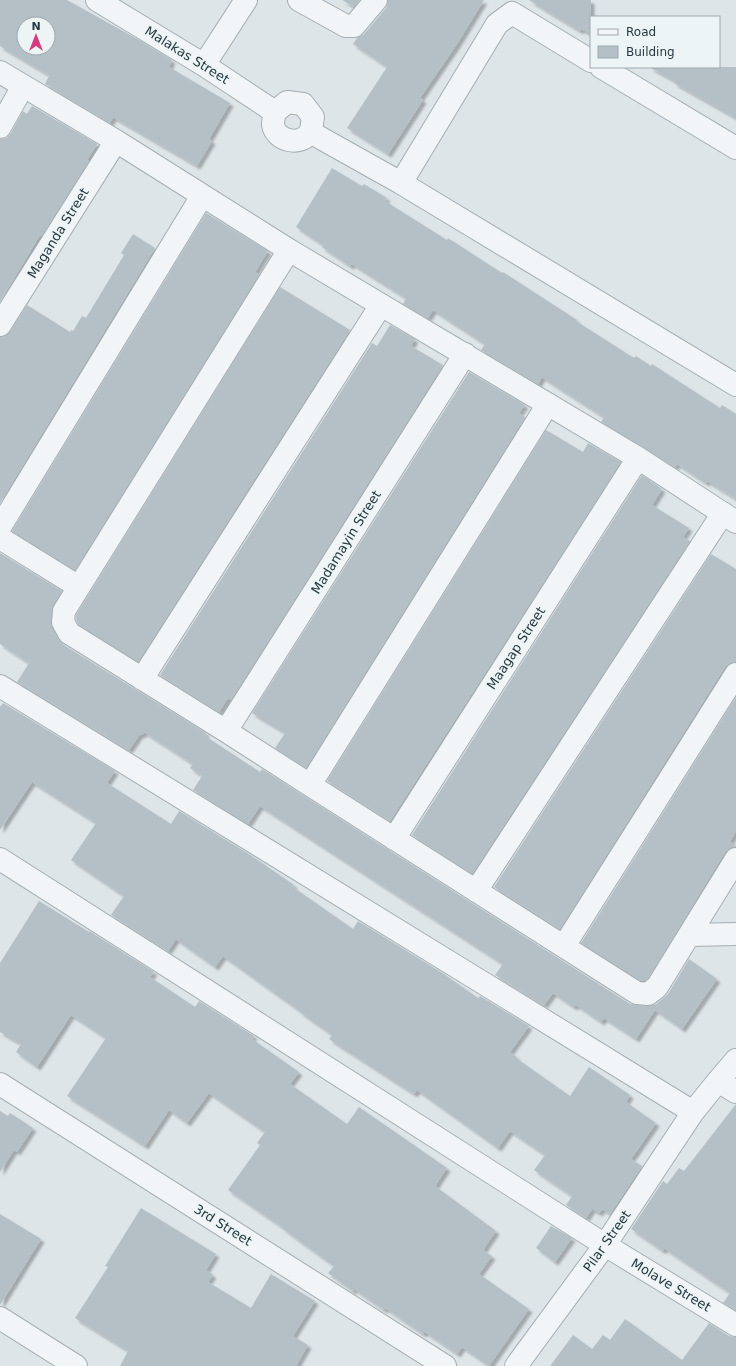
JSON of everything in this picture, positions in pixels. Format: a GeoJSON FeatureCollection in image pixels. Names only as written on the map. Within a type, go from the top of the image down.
{"type":"FeatureCollection","features":[{"type":"Feature","properties":{"kind":"street","name":"Malakas Street"},"geometry":{"type":"LineString","coordinates":[[97,0],[204,65],[275,112]]}},
{"type":"Feature","properties":{"kind":"street"},"geometry":{"type":"LineString","coordinates":[[204,65],[246,0]]}},
{"type":"Feature","properties":{"kind":"street"},"geometry":{"type":"LineString","coordinates":[[300,0],[346,26],[354,26],[376,0]]}},
{"type":"Feature","properties":{"kind":"street"},"geometry":{"type":"LineString","coordinates":[[401,183],[497,24],[512,14],[590,60]]}},
{"type":"Feature","properties":{"kind":"street"},"geometry":{"type":"LineString","coordinates":[[603,68],[736,148]]}},
{"type":"Feature","properties":{"kind":"street"},"geometry":{"type":"LineString","coordinates":[[0,72],[116,142],[289,250],[638,458],[729,518],[476,890]]}},
{"type":"Feature","properties":{"kind":"street"},"geometry":{"type":"LineString","coordinates":[[0,127],[23,86]]}},
{"type":"Feature","properties":{"kind":"street"},"geometry":{"type":"LineString","coordinates":[[287,102],[303,104],[313,117],[310,132],[301,140],[289,141],[278,135],[273,124],[275,112],[287,102]]}},
{"type":"Feature","properties":{"kind":"street"},"geometry":{"type":"LineString","coordinates":[[310,132],[401,183],[736,385]]}},
{"type":"Feature","properties":{"kind":"street","name":"Maganda Street"},"geometry":{"type":"LineString","coordinates":[[0,325],[116,142]]}},
{"type":"Feature","properties":{"kind":"street"},"geometry":{"type":"LineString","coordinates":[[0,527],[202,196]]}},
{"type":"Feature","properties":{"kind":"street"},"geometry":{"type":"LineString","coordinates":[[289,250],[64,611],[63,622],[69,633],[226,731],[310,786],[637,993],[648,994],[657,987],[736,859]]}},
{"type":"Feature","properties":{"kind":"street"},"geometry":{"type":"LineString","coordinates":[[142,679],[381,305]]}},
{"type":"Feature","properties":{"kind":"street","name":"Madamayin Street"},"geometry":{"type":"LineString","coordinates":[[226,731],[465,354]]}},
{"type":"Feature","properties":{"kind":"street"},"geometry":{"type":"LineString","coordinates":[[310,786],[548,404]]}},
{"type":"Feature","properties":{"kind":"street","name":"Maagap Street"},"geometry":{"type":"LineString","coordinates":[[394,839],[638,458]]}},
{"type":"Feature","properties":{"kind":"street"},"geometry":{"type":"LineString","coordinates":[[0,538],[79,586]]}},
{"type":"Feature","properties":{"kind":"street"},"geometry":{"type":"LineString","coordinates":[[564,946],[736,674]]}},
{"type":"Feature","properties":{"kind":"street"},"geometry":{"type":"LineString","coordinates":[[0,686],[693,1112]]}},
{"type":"Feature","properties":{"kind":"street","name":"Molave Street"},"geometry":{"type":"LineString","coordinates":[[0,859],[605,1245],[736,1325]]}},
{"type":"Feature","properties":{"kind":"street"},"geometry":{"type":"LineString","coordinates":[[690,935],[736,934]]}},
{"type":"Feature","properties":{"kind":"street","name":"Pilar Street"},"geometry":{"type":"LineString","coordinates":[[516,1366],[605,1245],[693,1112],[736,1060]]}},
{"type":"Feature","properties":{"kind":"street"},"geometry":{"type":"LineString","coordinates":[[718,1080],[736,1092]]}},
{"type":"Feature","properties":{"kind":"street","name":"3rd Street"},"geometry":{"type":"LineString","coordinates":[[0,1084],[445,1366]]}},
{"type":"Feature","properties":{"kind":"street"},"geometry":{"type":"LineString","coordinates":[[0,1318],[76,1366]]}},
{"type":"Feature","properties":{"kind":"building"},"geometry":{"type":"Polygon","coordinates":[[[0,0],[67,0],[172,60],[169,67],[230,103],[209,139],[212,141],[197,166],[113,117],[110,123],[45,84],[49,76],[47,74],[17,56],[56,56],[56,16],[16,16],[16,56],[0,46],[0,0]]]}},
{"type":"Feature","properties":{"kind":"building"},"geometry":{"type":"Polygon","coordinates":[[[342,0],[360,0],[354,7],[342,0]]]}},
{"type":"Feature","properties":{"kind":"building"},"geometry":{"type":"Polygon","coordinates":[[[388,0],[484,0],[457,44],[420,98],[423,100],[388,154],[347,128],[387,67],[353,44],[357,38],[364,34],[386,8],[388,0]]]}},
{"type":"Feature","properties":{"kind":"building"},"geometry":{"type":"Polygon","coordinates":[[[529,0],[591,0],[590,34],[581,29],[580,31],[529,0]]]}},
{"type":"Feature","properties":{"kind":"building"},"geometry":{"type":"Polygon","coordinates":[[[736,67],[736,118],[674,83],[675,81],[651,68],[736,67]]]}},
{"type":"Feature","properties":{"kind":"building"},"geometry":{"type":"Polygon","coordinates":[[[32,106],[97,144],[87,160],[89,161],[42,236],[40,235],[0,302],[0,139],[6,138],[11,133],[23,111],[27,114],[32,106]]]}},
{"type":"Feature","properties":{"kind":"building"},"geometry":{"type":"Polygon","coordinates":[[[332,168],[362,186],[364,184],[387,198],[385,201],[447,240],[448,238],[502,273],[503,272],[634,358],[636,356],[651,366],[652,364],[720,408],[722,405],[736,414],[736,499],[707,481],[706,483],[677,464],[675,467],[601,422],[604,417],[542,377],[538,384],[481,350],[485,344],[433,310],[428,318],[403,304],[406,298],[352,264],[350,266],[322,247],[323,245],[296,227],[332,168]]]}},
{"type":"Feature","properties":{"kind":"building"},"geometry":{"type":"Polygon","coordinates":[[[206,213],[268,251],[255,272],[259,275],[75,570],[12,531],[206,213]]]}},
{"type":"Feature","properties":{"kind":"building"},"geometry":{"type":"Polygon","coordinates":[[[133,234],[155,248],[0,503],[0,337],[5,336],[10,332],[27,305],[70,332],[71,330],[73,331],[82,316],[86,318],[124,255],[121,253],[133,234]]]}},
{"type":"Feature","properties":{"kind":"building"},"geometry":{"type":"Polygon","coordinates":[[[280,287],[350,330],[138,662],[78,624],[76,615],[280,287]]]}},
{"type":"Feature","properties":{"kind":"building"},"geometry":{"type":"Polygon","coordinates":[[[390,325],[415,339],[411,346],[443,365],[231,700],[228,698],[219,712],[160,675],[372,343],[377,346],[390,325]]]}},
{"type":"Feature","properties":{"kind":"building"},"geometry":{"type":"Polygon","coordinates":[[[469,372],[525,405],[519,413],[525,417],[306,768],[275,748],[285,733],[252,713],[469,372]]]}},
{"type":"Feature","properties":{"kind":"building"},"geometry":{"type":"Polygon","coordinates":[[[546,430],[583,452],[588,443],[621,462],[390,821],[327,781],[546,430]]]}},
{"type":"Feature","properties":{"kind":"building"},"geometry":{"type":"Polygon","coordinates":[[[642,475],[662,489],[652,505],[689,528],[683,537],[690,541],[472,874],[412,835],[642,475]]]}},
{"type":"Feature","properties":{"kind":"building"},"geometry":{"type":"Polygon","coordinates":[[[0,553],[62,591],[53,605],[51,621],[52,628],[62,644],[206,733],[205,736],[260,772],[262,769],[630,1004],[647,1006],[656,1004],[668,994],[689,959],[717,979],[682,1029],[655,1010],[636,1039],[604,1018],[601,1022],[576,1005],[574,1007],[553,993],[544,1005],[495,975],[503,964],[260,806],[248,824],[193,790],[202,776],[190,768],[193,764],[144,732],[142,735],[140,734],[129,750],[17,682],[29,663],[0,644],[0,553]]]}},
{"type":"Feature","properties":{"kind":"building"},"geometry":{"type":"Polygon","coordinates":[[[711,554],[736,569],[736,662],[730,663],[725,667],[560,929],[494,887],[711,554]]]}},
{"type":"Feature","properties":{"kind":"building"},"geometry":{"type":"Polygon","coordinates":[[[736,697],[736,831],[730,842],[736,845],[725,852],[648,979],[641,981],[581,943],[736,697]]]}},
{"type":"Feature","properties":{"kind":"building"},"geometry":{"type":"Polygon","coordinates":[[[3,703],[115,771],[107,783],[171,824],[179,811],[252,856],[353,929],[358,921],[444,974],[478,998],[480,996],[529,1026],[510,1052],[517,1057],[516,1058],[570,1096],[589,1067],[630,1095],[626,1102],[656,1123],[631,1159],[642,1166],[610,1214],[602,1209],[599,1213],[592,1209],[586,1218],[566,1205],[572,1196],[534,1170],[545,1155],[510,1131],[498,1148],[417,1090],[414,1094],[329,1039],[332,1035],[223,956],[215,967],[176,939],[168,951],[111,915],[124,896],[71,860],[96,823],[32,782],[0,830],[0,707],[3,703]]]}},
{"type":"Feature","properties":{"kind":"building"},"geometry":{"type":"Polygon","coordinates":[[[39,901],[154,972],[150,977],[195,1007],[199,1001],[254,1036],[252,1039],[299,1072],[290,1084],[347,1124],[359,1107],[447,1168],[435,1186],[496,1231],[483,1250],[492,1256],[479,1274],[529,1309],[489,1366],[462,1347],[457,1354],[425,1332],[423,1334],[385,1308],[384,1310],[354,1289],[353,1291],[328,1273],[334,1266],[282,1227],[228,1190],[260,1145],[257,1143],[265,1132],[209,1093],[187,1123],[169,1110],[145,1146],[67,1096],[106,1038],[71,1015],[37,1067],[16,1052],[21,1044],[0,1032],[0,963],[39,901]]]}},
{"type":"Feature","properties":{"kind":"building"},"geometry":{"type":"Polygon","coordinates":[[[736,1104],[736,1310],[723,1303],[730,1293],[664,1248],[663,1251],[631,1229],[663,1181],[667,1184],[679,1168],[684,1171],[736,1104]]]}},
{"type":"Feature","properties":{"kind":"building"},"geometry":{"type":"Polygon","coordinates":[[[0,1111],[8,1116],[10,1113],[33,1128],[17,1152],[14,1150],[0,1172],[0,1111]]]}},
{"type":"Feature","properties":{"kind":"building"},"geometry":{"type":"Polygon","coordinates":[[[141,1208],[216,1254],[206,1270],[213,1275],[208,1282],[251,1308],[271,1274],[315,1301],[293,1336],[308,1345],[296,1366],[120,1366],[128,1351],[75,1318],[108,1267],[105,1266],[141,1208]]]}},
{"type":"Feature","properties":{"kind":"building"},"geometry":{"type":"Polygon","coordinates":[[[0,1214],[41,1239],[0,1305],[0,1214]]]}},
{"type":"Feature","properties":{"kind":"building"},"geometry":{"type":"Polygon","coordinates":[[[551,1226],[572,1238],[555,1262],[536,1248],[551,1226]]]}},
{"type":"Feature","properties":{"kind":"building"},"geometry":{"type":"Polygon","coordinates":[[[625,1319],[682,1360],[709,1323],[729,1336],[736,1337],[736,1366],[550,1366],[573,1335],[592,1349],[603,1335],[610,1340],[625,1319]]]}}]}
